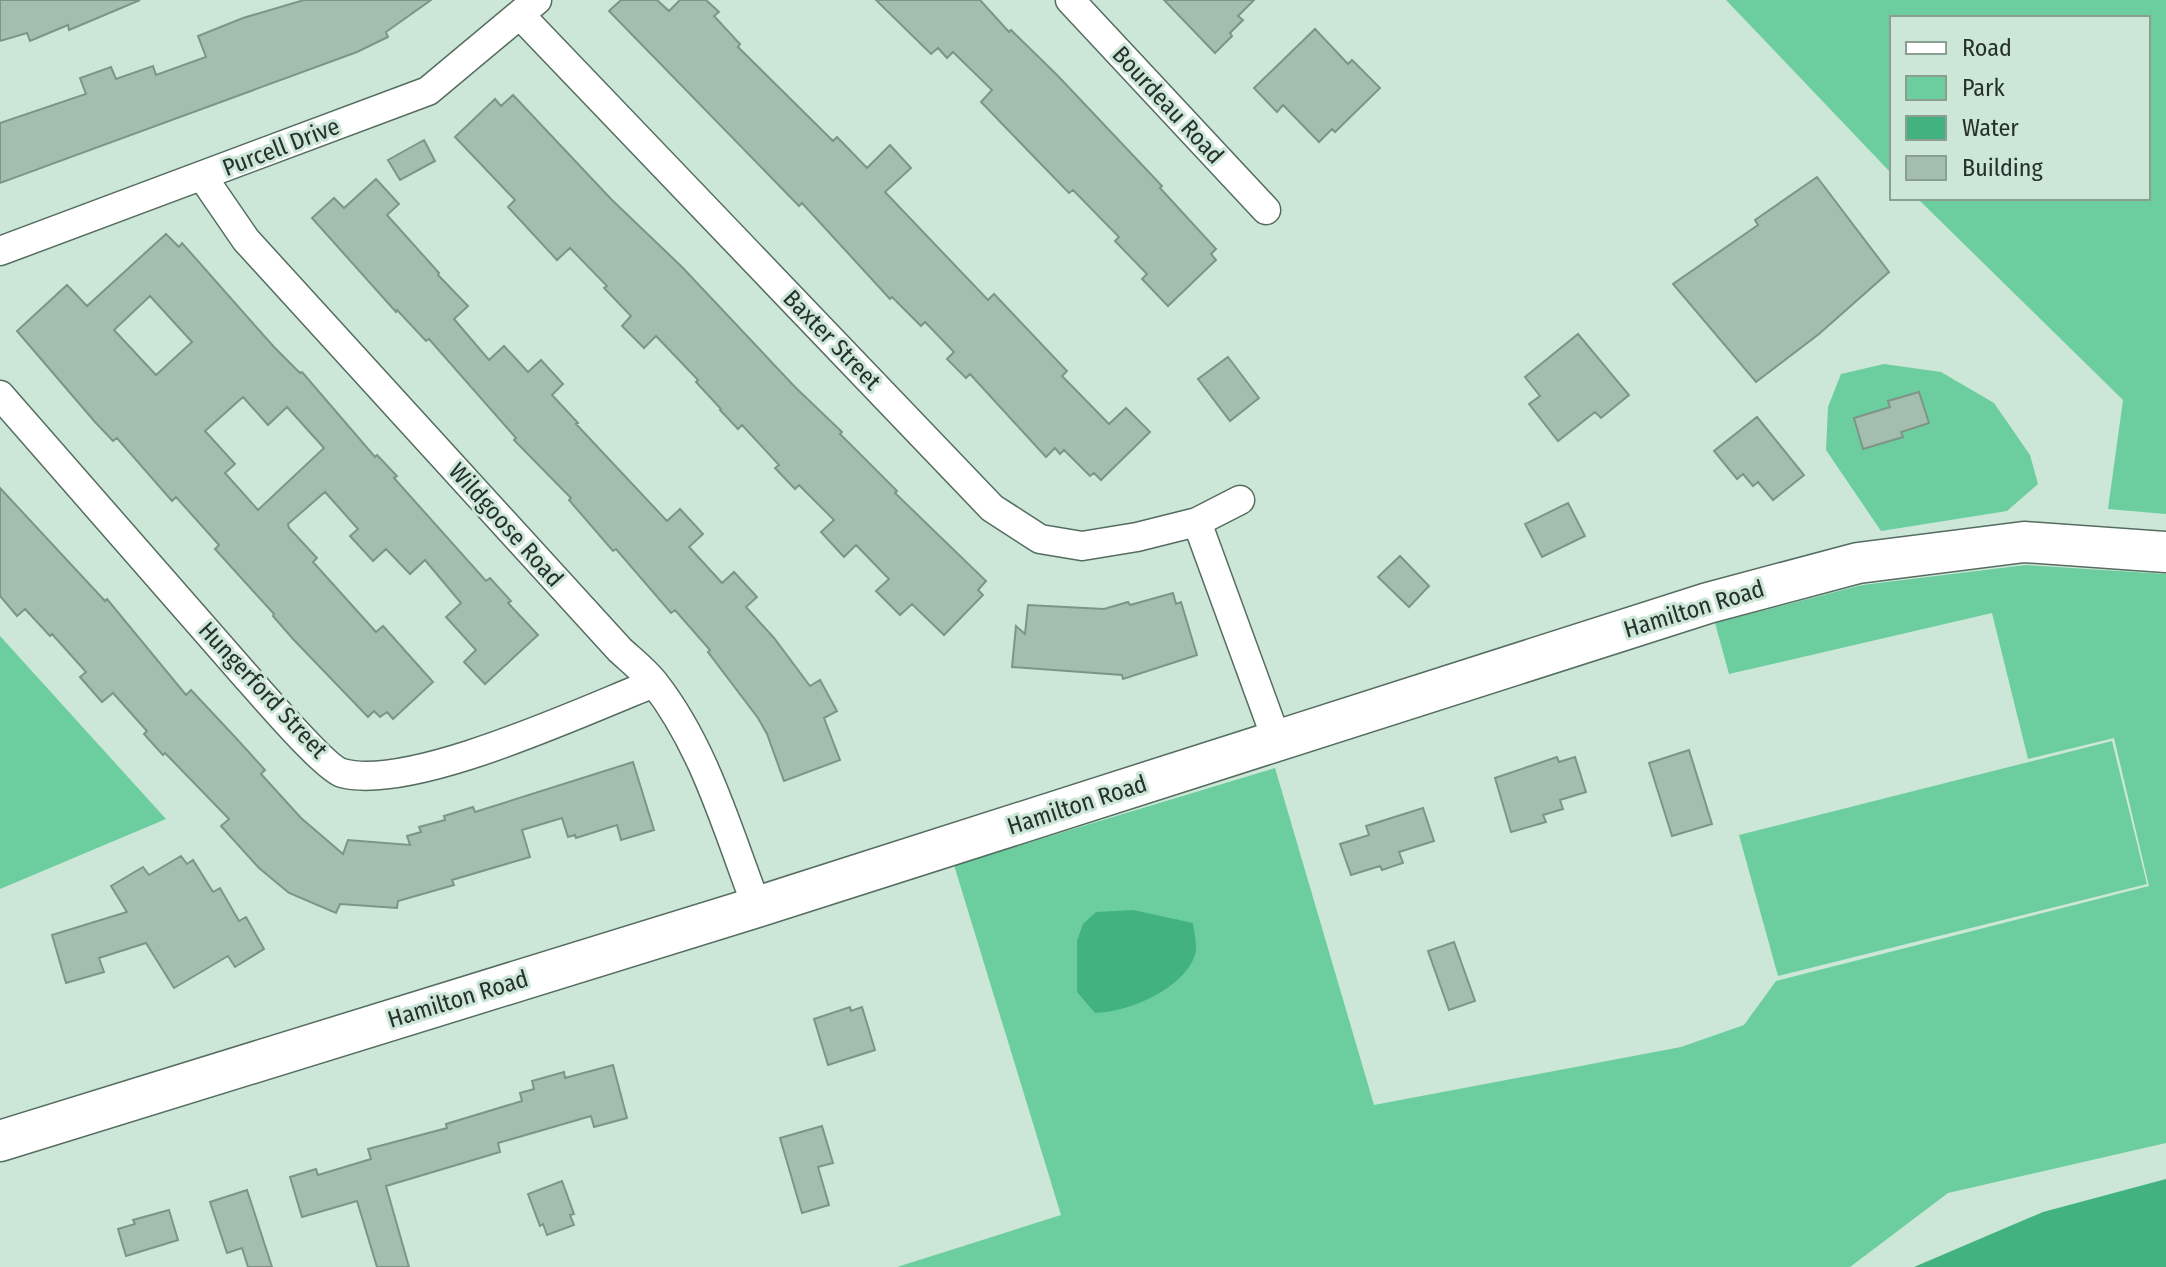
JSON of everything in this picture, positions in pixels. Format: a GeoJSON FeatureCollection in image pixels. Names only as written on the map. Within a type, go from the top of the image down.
{"type":"FeatureCollection","features":[{"type":"Feature","properties":{"kind":"main road","name":"Hamilton Road"},"geometry":{"type":"LineString","coordinates":[[0,1141],[757,907],[1700,606],[1858,563],[2024,542],[2166,552]]}},
{"type":"Feature","properties":{"kind":"street","name":"Bourdeau Road"},"geometry":{"type":"LineString","coordinates":[[1070,0],[1266,210]]}},
{"type":"Feature","properties":{"kind":"street","name":"Purcell Drive"},"geometry":{"type":"LineString","coordinates":[[0,251],[428,91],[529,8]]}},
{"type":"Feature","properties":{"kind":"street","name":"Baxter Street"},"geometry":{"type":"LineString","coordinates":[[529,8],[992,508],[1040,539],[1082,546],[1137,537],[1197,522],[1240,500]]}},
{"type":"Feature","properties":{"kind":"street","name":"Wildgoose Road"},"geometry":{"type":"LineString","coordinates":[[202,176],[246,240],[620,650],[654,683],[677,717],[703,768],[757,907]]}},
{"type":"Feature","properties":{"kind":"street","name":"Hungerford Street"},"geometry":{"type":"LineString","coordinates":[[0,395],[285,721],[340,772],[380,776],[482,751],[654,683]]}},
{"type":"Feature","properties":{"kind":"street"},"geometry":{"type":"LineString","coordinates":[[1197,522],[1277,741]]}},
{"type":"Feature","properties":{"kind":"green space"},"geometry":{"type":"Polygon","coordinates":[[[1726,0],[2166,0],[2166,514],[2108,509],[2123,400],[1919,200],[2150,200],[2150,16],[1890,16],[1890,172],[1726,0]]]}},
{"type":"Feature","properties":{"kind":"green space"},"geometry":{"type":"Polygon","coordinates":[[[1884,364],[1941,372],[1994,403],[2030,455],[2038,484],[2007,511],[1881,531],[1826,450],[1828,407],[1841,374],[1884,364]]]}},
{"type":"Feature","properties":{"kind":"green space"},"geometry":{"type":"Polygon","coordinates":[[[2026,565],[2166,574],[2166,1143],[1948,1193],[1850,1267],[897,1267],[1061,1215],[954,865],[1275,768],[1374,1105],[1681,1047],[1744,1025],[1776,981],[2149,886],[2114,738],[2028,759],[1992,613],[1729,674],[1715,623],[1862,585],[2026,565]]]}},
{"type":"Feature","properties":{"kind":"green space"},"geometry":{"type":"Polygon","coordinates":[[[0,636],[166,819],[0,889],[0,636]]]}},
{"type":"Feature","properties":{"kind":"green space"},"geometry":{"type":"Polygon","coordinates":[[[2112,741],[2147,884],[1778,976],[1739,835],[2112,741]]]}},
{"type":"Feature","properties":{"kind":"water"},"geometry":{"type":"Polygon","coordinates":[[[1133,910],[1193,923],[1195,955],[1179,979],[1153,997],[1123,1008],[1095,1013],[1077,992],[1077,941],[1083,924],[1096,912],[1133,910]]]}},
{"type":"Feature","properties":{"kind":"water"},"geometry":{"type":"Polygon","coordinates":[[[2166,1179],[2166,1267],[1914,1267],[2043,1212],[2166,1179]]]}},
{"type":"Feature","properties":{"kind":"building"},"geometry":{"type":"Polygon","coordinates":[[[0,0],[140,0],[69,30],[68,25],[30,41],[27,33],[0,41],[0,0]]]}},
{"type":"Feature","properties":{"kind":"building"},"geometry":{"type":"Polygon","coordinates":[[[304,0],[431,0],[386,32],[388,37],[357,52],[0,183],[0,123],[86,94],[80,78],[111,67],[116,79],[153,66],[156,75],[206,57],[198,36],[243,18],[304,0]]]}},
{"type":"Feature","properties":{"kind":"building"},"geometry":{"type":"Polygon","coordinates":[[[621,0],[657,0],[669,11],[680,0],[706,0],[719,12],[714,16],[740,44],[738,47],[833,141],[837,137],[867,168],[890,145],[911,168],[885,192],[988,300],[994,294],[1067,371],[1062,376],[1109,424],[1126,408],[1150,432],[1101,480],[1094,473],[1090,476],[1064,450],[1060,454],[1055,448],[1046,457],[970,374],[966,378],[947,359],[954,352],[925,322],[921,326],[892,297],[890,299],[802,203],[799,206],[609,11],[621,0]]]}},
{"type":"Feature","properties":{"kind":"building"},"geometry":{"type":"Polygon","coordinates":[[[876,0],[980,0],[1009,32],[1011,30],[1058,76],[1162,186],[1160,188],[1216,249],[1211,254],[1216,260],[1168,306],[1142,279],[1147,274],[1115,241],[1119,237],[1073,190],[1069,193],[981,102],[992,90],[953,52],[947,58],[938,48],[931,54],[876,0]]]}},
{"type":"Feature","properties":{"kind":"building"},"geometry":{"type":"Polygon","coordinates":[[[1164,0],[1254,0],[1238,16],[1243,20],[1230,33],[1232,36],[1215,53],[1164,0]]]}},
{"type":"Feature","properties":{"kind":"building"},"geometry":{"type":"Polygon","coordinates":[[[1315,29],[1348,64],[1352,60],[1380,88],[1335,132],[1332,129],[1319,142],[1283,105],[1277,112],[1254,88],[1315,29]]]}},
{"type":"Feature","properties":{"kind":"building"},"geometry":{"type":"Polygon","coordinates":[[[513,95],[611,199],[682,267],[795,387],[842,432],[840,434],[897,491],[895,493],[986,581],[978,590],[983,595],[944,635],[912,604],[900,615],[876,591],[889,579],[856,545],[844,557],[821,532],[834,520],[799,485],[795,489],[775,468],[779,465],[742,425],[738,429],[696,382],[698,380],[656,336],[644,348],[622,326],[631,316],[570,248],[557,260],[508,207],[515,200],[455,137],[495,99],[501,106],[513,95]]]}},
{"type":"Feature","properties":{"kind":"building"},"geometry":{"type":"Polygon","coordinates":[[[424,140],[435,161],[400,180],[388,160],[424,140]]]}},
{"type":"Feature","properties":{"kind":"building"},"geometry":{"type":"Polygon","coordinates":[[[1817,177],[1889,272],[1819,334],[1756,382],[1673,284],[1758,225],[1755,220],[1817,177]]]}},
{"type":"Feature","properties":{"kind":"building"},"geometry":{"type":"Polygon","coordinates":[[[376,179],[399,204],[387,215],[468,306],[454,319],[489,360],[504,346],[528,372],[541,360],[563,384],[552,395],[576,424],[667,521],[680,509],[703,534],[689,547],[722,583],[734,572],[757,597],[746,607],[810,686],[820,680],[837,711],[824,718],[840,760],[784,781],[758,718],[708,652],[710,650],[675,610],[671,613],[616,549],[613,551],[569,500],[571,498],[514,440],[516,438],[429,339],[426,341],[396,312],[312,218],[334,198],[344,208],[376,179]]]}},
{"type":"Feature","properties":{"kind":"building"},"geometry":{"type":"Polygon","coordinates":[[[166,234],[179,247],[182,243],[274,347],[302,372],[375,457],[377,455],[397,476],[394,478],[486,581],[490,578],[511,601],[508,603],[538,635],[485,684],[464,662],[476,650],[446,617],[461,603],[425,560],[410,574],[386,549],[373,561],[350,536],[358,529],[325,492],[288,524],[289,528],[317,558],[313,562],[376,632],[383,626],[433,682],[393,719],[387,712],[380,717],[374,711],[368,717],[293,639],[215,549],[219,545],[176,497],[172,501],[117,438],[113,441],[17,331],[67,285],[87,306],[166,234]],[[150,296],[114,330],[156,375],[192,342],[150,296]],[[243,397],[205,431],[235,464],[225,473],[258,510],[324,448],[287,407],[268,425],[243,397]]]}},
{"type":"Feature","properties":{"kind":"building"},"geometry":{"type":"Polygon","coordinates":[[[1578,334],[1629,395],[1601,418],[1595,412],[1558,441],[1529,404],[1540,396],[1525,377],[1578,334]]]}},
{"type":"Feature","properties":{"kind":"building"},"geometry":{"type":"Polygon","coordinates":[[[1228,357],[1259,398],[1230,421],[1198,379],[1228,357]]]}},
{"type":"Feature","properties":{"kind":"building"},"geometry":{"type":"Polygon","coordinates":[[[1919,392],[1929,423],[1901,432],[1903,437],[1863,449],[1854,418],[1890,407],[1888,401],[1919,392]]]}},
{"type":"Feature","properties":{"kind":"building"},"geometry":{"type":"Polygon","coordinates":[[[1757,417],[1804,475],[1773,500],[1758,482],[1753,486],[1743,474],[1737,479],[1714,451],[1757,417]]]}},
{"type":"Feature","properties":{"kind":"building"},"geometry":{"type":"Polygon","coordinates":[[[0,488],[105,601],[107,599],[186,695],[191,690],[235,737],[265,770],[261,774],[301,818],[343,854],[348,840],[410,845],[407,836],[421,832],[419,827],[445,820],[444,816],[473,807],[475,812],[633,762],[654,830],[621,840],[617,825],[576,838],[575,835],[568,837],[562,818],[522,830],[530,857],[452,880],[454,885],[398,901],[397,908],[340,904],[336,913],[289,893],[259,868],[221,826],[229,819],[165,753],[163,755],[144,734],[147,731],[113,693],[102,702],[80,677],[86,672],[52,634],[50,636],[25,609],[17,616],[0,596],[0,488]]]}},
{"type":"Feature","properties":{"kind":"building"},"geometry":{"type":"Polygon","coordinates":[[[1568,503],[1585,536],[1542,557],[1525,524],[1568,503]]]}},
{"type":"Feature","properties":{"kind":"building"},"geometry":{"type":"Polygon","coordinates":[[[1400,556],[1429,586],[1409,607],[1378,577],[1400,556]]]}},
{"type":"Feature","properties":{"kind":"building"},"geometry":{"type":"Polygon","coordinates":[[[1173,593],[1176,604],[1181,602],[1197,655],[1123,679],[1122,675],[1012,667],[1016,626],[1025,634],[1028,605],[1104,609],[1173,593]]]}},
{"type":"Feature","properties":{"kind":"building"},"geometry":{"type":"Polygon","coordinates":[[[1689,750],[1712,824],[1672,836],[1649,763],[1689,750]]]}},
{"type":"Feature","properties":{"kind":"building"},"geometry":{"type":"Polygon","coordinates":[[[1557,757],[1559,762],[1575,757],[1586,792],[1560,800],[1563,809],[1543,815],[1546,822],[1511,832],[1495,778],[1557,757]]]}},
{"type":"Feature","properties":{"kind":"building"},"geometry":{"type":"Polygon","coordinates":[[[1423,808],[1434,841],[1399,852],[1403,863],[1351,875],[1340,844],[1369,835],[1366,826],[1423,808]]]}},
{"type":"Feature","properties":{"kind":"building"},"geometry":{"type":"Polygon","coordinates":[[[181,856],[187,864],[193,860],[213,892],[220,888],[239,921],[246,917],[264,949],[235,967],[228,956],[174,988],[146,943],[99,958],[104,972],[66,983],[52,935],[127,912],[111,886],[143,867],[149,875],[181,856]]]}},
{"type":"Feature","properties":{"kind":"building"},"geometry":{"type":"Polygon","coordinates":[[[1454,942],[1475,1001],[1449,1010],[1428,951],[1454,942]]]}},
{"type":"Feature","properties":{"kind":"building"},"geometry":{"type":"Polygon","coordinates":[[[850,1007],[851,1011],[862,1007],[875,1050],[828,1065],[814,1019],[850,1007]]]}},
{"type":"Feature","properties":{"kind":"building"},"geometry":{"type":"Polygon","coordinates":[[[613,1065],[627,1118],[594,1127],[591,1116],[498,1143],[500,1152],[386,1186],[409,1267],[377,1267],[357,1201],[302,1217],[290,1177],[316,1169],[318,1175],[371,1159],[368,1149],[447,1128],[446,1124],[522,1101],[520,1093],[534,1089],[532,1081],[564,1072],[565,1078],[613,1065]]]}},
{"type":"Feature","properties":{"kind":"building"},"geometry":{"type":"Polygon","coordinates":[[[822,1126],[833,1163],[818,1167],[829,1205],[802,1213],[780,1138],[822,1126]]]}},
{"type":"Feature","properties":{"kind":"building"},"geometry":{"type":"Polygon","coordinates":[[[562,1181],[574,1214],[570,1215],[574,1225],[547,1235],[543,1224],[540,1226],[528,1194],[562,1181]]]}},
{"type":"Feature","properties":{"kind":"building"},"geometry":{"type":"Polygon","coordinates":[[[247,1190],[272,1267],[248,1267],[242,1248],[227,1253],[210,1202],[247,1190]]]}},
{"type":"Feature","properties":{"kind":"building"},"geometry":{"type":"Polygon","coordinates":[[[169,1210],[178,1240],[126,1256],[118,1229],[135,1224],[133,1220],[169,1210]]]}}]}
